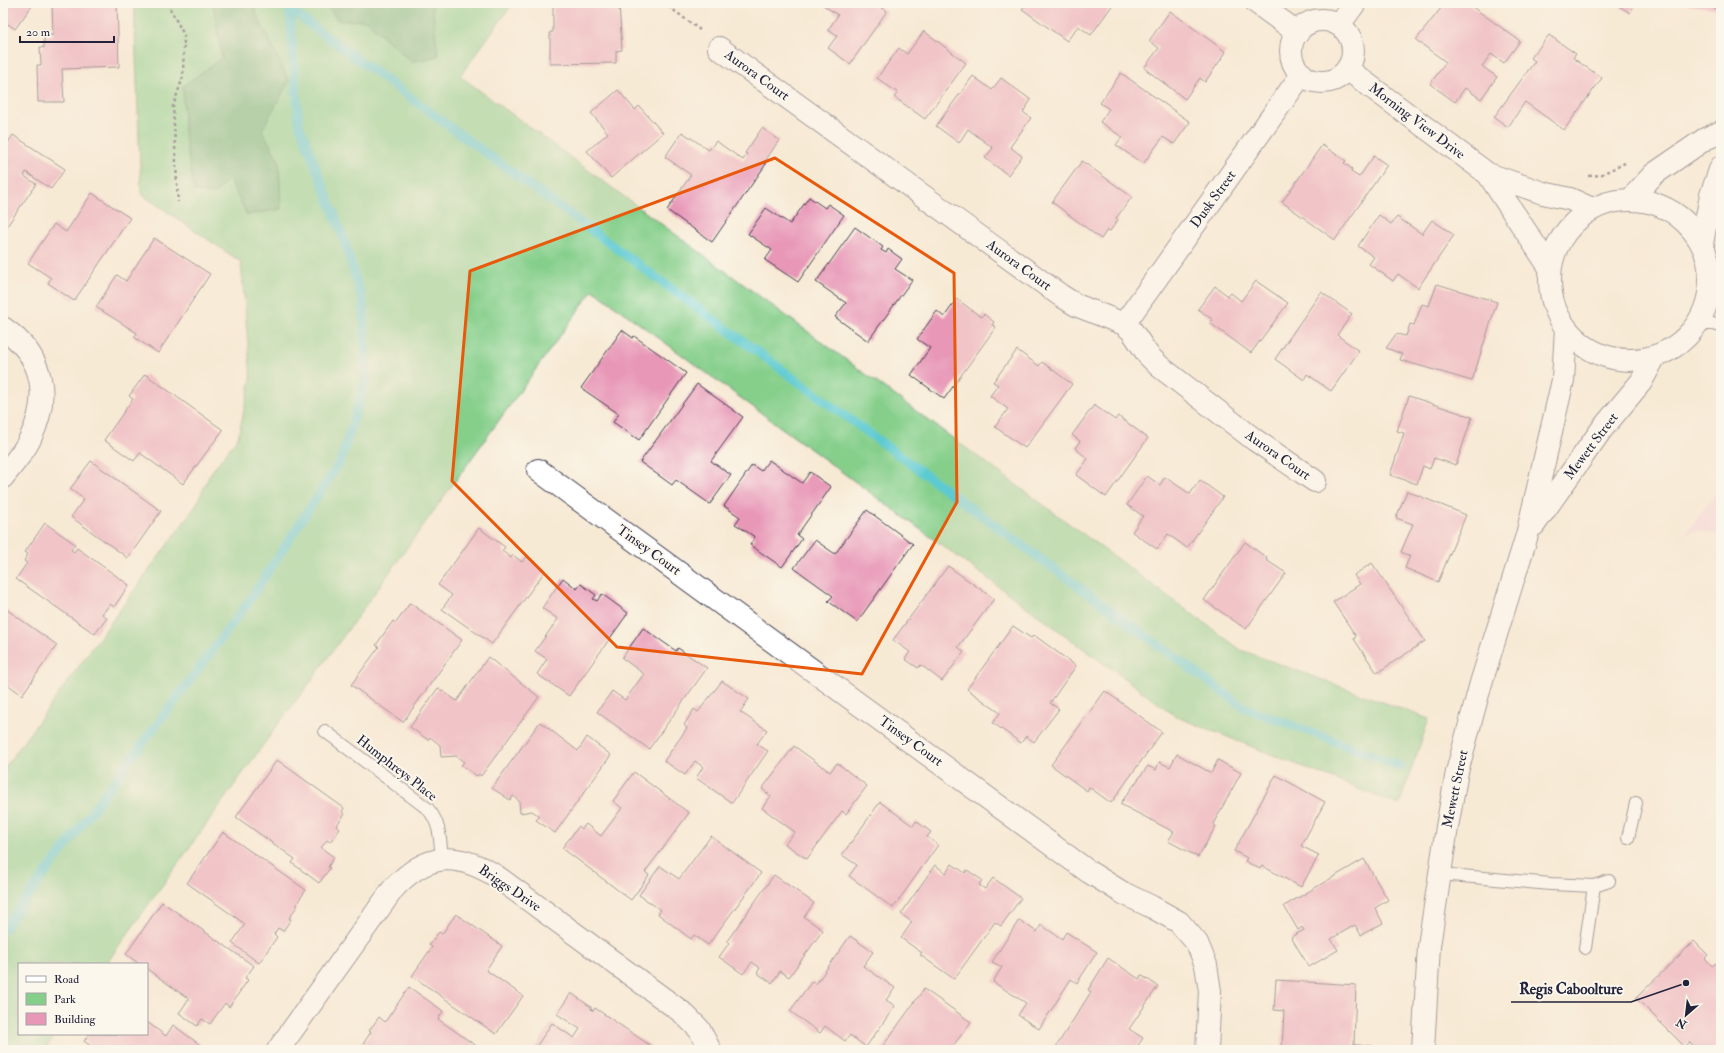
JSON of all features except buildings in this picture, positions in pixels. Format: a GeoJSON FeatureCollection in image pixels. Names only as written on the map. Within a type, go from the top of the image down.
{"type":"FeatureCollection","features":[{"type":"Feature","properties":{"kind":"street"},"geometry":{"type":"LineString","coordinates":[[1257,3],[1298,32]]}},
{"type":"Feature","properties":{"kind":"street"},"geometry":{"type":"LineString","coordinates":[[1339,25],[1355,3]]}},
{"type":"Feature","properties":{"kind":"street"},"geometry":{"type":"LineString","coordinates":[[1321,20],[1330,21],[1339,25],[1351,40],[1354,50],[1352,61],[1347,70],[1335,78],[1321,81],[1311,79],[1302,74],[1296,67],[1292,54],[1293,41],[1298,32],[1304,26],[1321,20]]}},
{"type":"Feature","properties":{"kind":"street","name":"Aurora Court"},"geometry":{"type":"LineString","coordinates":[[720,48],[1060,295],[1076,305],[1124,324],[1132,331],[1148,355],[1159,366],[1255,440],[1315,481]]}},
{"type":"Feature","properties":{"kind":"street","name":"Morning View Drive"},"geometry":{"type":"LineString","coordinates":[[1347,70],[1488,174],[1543,193],[1570,199],[1592,208]]}},
{"type":"Feature","properties":{"kind":"street","name":"Dusk Street"},"geometry":{"type":"LineString","coordinates":[[1124,324],[1302,74]]}},
{"type":"Feature","properties":{"kind":"street"},"geometry":{"type":"LineString","coordinates":[[1630,200],[1654,174],[1705,139],[1721,132]]}},
{"type":"Feature","properties":{"kind":"street"},"geometry":{"type":"LineString","coordinates":[[1702,244],[1711,195],[1721,167]]}},
{"type":"Feature","properties":{"kind":"street","name":"Morning View Drive"},"geometry":{"type":"LineString","coordinates":[[1488,174],[1550,268]]}},
{"type":"Feature","properties":{"kind":"street"},"geometry":{"type":"LineString","coordinates":[[1630,200],[1652,203],[1672,212],[1689,226],[1702,244],[1715,273],[1705,307],[1697,324],[1678,344],[1655,356],[1630,360],[1606,356],[1583,345],[1566,328],[1555,310],[1550,289],[1550,268],[1557,244],[1572,224],[1592,208],[1610,202],[1630,200]]}},
{"type":"Feature","properties":{"kind":"street"},"geometry":{"type":"LineString","coordinates":[[3,328],[13,335],[29,353],[38,369],[42,388],[41,412],[30,440],[3,477]]}},
{"type":"Feature","properties":{"kind":"street","name":"Mewett Street"},"geometry":{"type":"LineString","coordinates":[[1423,1050],[1429,946],[1457,772],[1481,682],[1527,535],[1563,380],[1566,328]]}},
{"type":"Feature","properties":{"kind":"street","name":"Mewett Street"},"geometry":{"type":"LineString","coordinates":[[1527,535],[1602,429],[1641,382],[1655,356]]}},
{"type":"Feature","properties":{"kind":"street","name":"Tinsey Court"},"geometry":{"type":"LineString","coordinates":[[538,470],[1089,872],[1123,893],[1179,922],[1197,943],[1206,965],[1210,991],[1207,1050]]}},
{"type":"Feature","properties":{"kind":"street","name":"Briggs Drive"},"geometry":{"type":"LineString","coordinates":[[278,1050],[404,877],[416,868],[430,862],[442,860],[461,860],[478,865],[496,876],[684,1013],[699,1029],[710,1050]]}},
{"type":"Feature","properties":{"kind":"lane"},"geometry":{"type":"LineString","coordinates":[[1697,324],[1713,324],[1721,326]]}},
{"type":"Feature","properties":{"kind":"lane","name":"Humphreys Place"},"geometry":{"type":"LineString","coordinates":[[325,731],[428,809],[435,817],[440,829],[442,860]]}},
{"type":"Feature","properties":{"kind":"lane"},"geometry":{"type":"LineString","coordinates":[[1628,838],[1636,803]]}},
{"type":"Feature","properties":{"kind":"lane"},"geometry":{"type":"LineString","coordinates":[[1440,874],[1551,884],[1594,886],[1609,881]]}},
{"type":"Feature","properties":{"kind":"lane"},"geometry":{"type":"LineString","coordinates":[[1585,948],[1594,886]]}},
{"type":"Feature","properties":{"kind":"path"},"geometry":{"type":"LineString","coordinates":[[167,3],[184,35],[183,77],[173,106],[178,202]]}},
{"type":"Feature","properties":{"kind":"path"},"geometry":{"type":"LineString","coordinates":[[664,3],[720,48]]}},
{"type":"Feature","properties":{"kind":"path"},"geometry":{"type":"LineString","coordinates":[[1585,176],[1600,175],[1627,162]]}},
{"type":"Feature","properties":{"kind":"highlighted area"},"geometry":{"type":"Polygon","coordinates":[[[775,158],[954,273],[957,502],[862,674],[617,647],[452,481],[470,271],[775,158]]]}},
{"type":"Feature","properties":{"kind":"shaded area"},"geometry":{"type":"Polygon","coordinates":[[[1721,487],[1721,536],[1700,530],[1685,534],[1721,487]]]}},
{"type":"Feature","properties":{"kind":"green space"},"geometry":{"type":"Polygon","coordinates":[[[134,3],[513,3],[460,76],[1241,650],[1429,719],[1399,805],[1177,717],[593,290],[107,963],[18,963],[18,1035],[55,1035],[45,1050],[3,1050],[3,770],[195,507],[210,474],[238,437],[251,379],[241,262],[141,194],[134,3]]]}},
{"type":"Feature","properties":{"kind":"green space"},"geometry":{"type":"Polygon","coordinates":[[[213,3],[255,3],[255,11],[289,81],[262,130],[279,161],[281,209],[247,215],[229,179],[214,194],[194,191],[184,132],[183,86],[222,58],[213,3]]]}},
{"type":"Feature","properties":{"kind":"green space"},"geometry":{"type":"Polygon","coordinates":[[[329,3],[432,3],[438,56],[411,62],[366,20],[339,21],[327,7],[329,3]]]}},
{"type":"Feature","properties":{"kind":"waterway"},"geometry":{"type":"LineString","coordinates":[[3,930],[249,601],[341,460],[366,379],[363,302],[342,234],[299,124],[289,3]]}},
{"type":"Feature","properties":{"kind":"waterway"},"geometry":{"type":"LineString","coordinates":[[289,9],[1243,707],[1401,766]]}},
{"type":"Feature","properties":{"kind":"place","name":"Regis Caboolture"},"geometry":{"type":"Point","coordinates":[1686,983]}}]}
